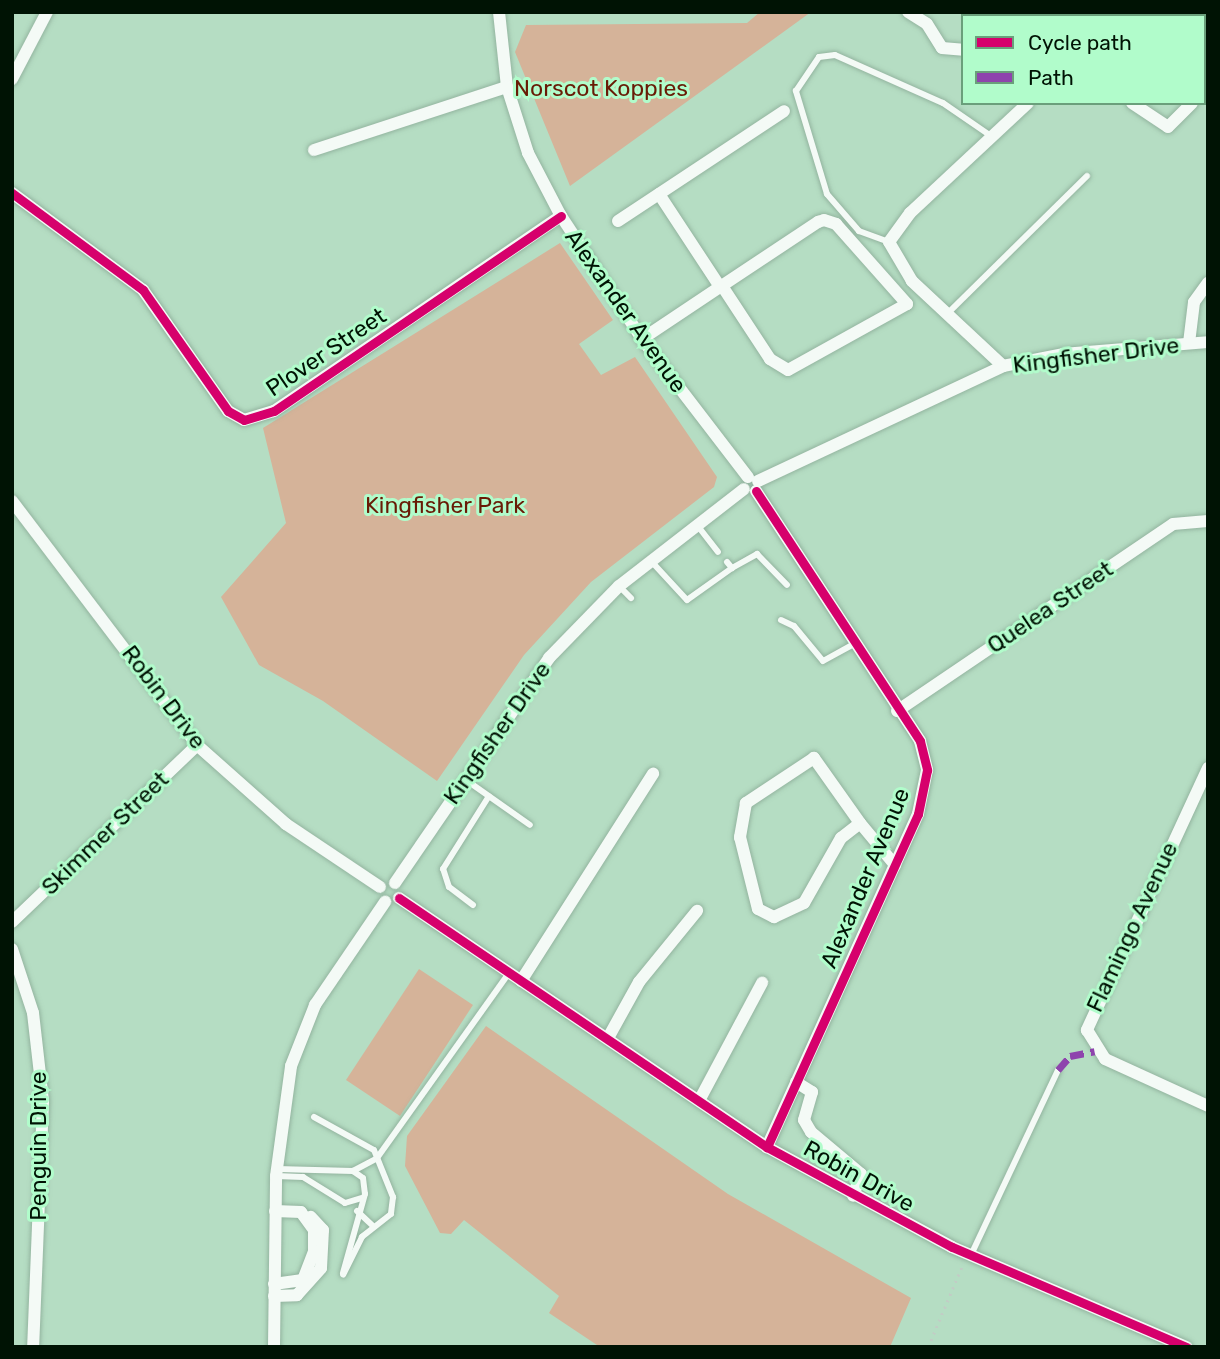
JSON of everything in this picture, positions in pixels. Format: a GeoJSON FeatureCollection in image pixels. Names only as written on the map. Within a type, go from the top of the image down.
{"type":"FeatureCollection","features":[{"type":"Feature","properties":{"kind":"street"},"geometry":{"type":"LineString","coordinates":[[12,79],[47,12]]}},
{"type":"Feature","properties":{"kind":"street","name":"Alexander Avenue"},"geometry":{"type":"LineString","coordinates":[[499,12],[507,87],[528,153],[561,216],[642,339],[751,485],[852,645],[920,741],[927,770],[918,814],[767,1147]]}},
{"type":"Feature","properties":{"kind":"street"},"geometry":{"type":"LineString","coordinates":[[908,12],[927,24],[942,48],[961,50]]}},
{"type":"Feature","properties":{"kind":"street"},"geometry":{"type":"LineString","coordinates":[[314,150],[507,87]]}},
{"type":"Feature","properties":{"kind":"street"},"geometry":{"type":"LineString","coordinates":[[1003,366],[945,317],[898,266],[889,242],[910,213],[1026,105]]}},
{"type":"Feature","properties":{"kind":"street"},"geometry":{"type":"LineString","coordinates":[[1135,105],[1168,127],[1190,105]]}},
{"type":"Feature","properties":{"kind":"street"},"geometry":{"type":"LineString","coordinates":[[618,221],[783,111]]}},
{"type":"Feature","properties":{"kind":"street","name":"Plover Street"},"geometry":{"type":"LineString","coordinates":[[12,193],[144,289],[228,411],[244,420],[274,411],[561,216]]}},
{"type":"Feature","properties":{"kind":"street"},"geometry":{"type":"LineString","coordinates":[[642,339],[721,286],[824,220],[836,224],[907,304],[788,370],[770,359],[721,286],[659,194]]}},
{"type":"Feature","properties":{"kind":"street"},"geometry":{"type":"LineString","coordinates":[[1189,343],[1194,302],[1208,283]]}},
{"type":"Feature","properties":{"kind":"street","name":"Kingfisher Drive"},"geometry":{"type":"LineString","coordinates":[[395,883],[463,778],[549,658],[620,586],[751,485],[1003,366],[1208,342]]}},
{"type":"Feature","properties":{"kind":"street","name":"Robin Drive"},"geometry":{"type":"LineString","coordinates":[[12,502],[197,745],[286,824],[380,887]]}},
{"type":"Feature","properties":{"kind":"street","name":"Quelea Street"},"geometry":{"type":"LineString","coordinates":[[897,711],[1173,524],[1208,521]]}},
{"type":"Feature","properties":{"kind":"street","name":"Skimmer Street"},"geometry":{"type":"LineString","coordinates":[[12,922],[197,745]]}},
{"type":"Feature","properties":{"kind":"street"},"geometry":{"type":"LineString","coordinates":[[860,823],[841,838],[804,903],[774,917],[758,909],[740,837],[746,803],[814,758],[860,823],[895,865]]}},
{"type":"Feature","properties":{"kind":"street","name":"Flamingo Avenue"},"geometry":{"type":"LineString","coordinates":[[1208,768],[1087,1030],[1105,1059],[1208,1106]]}},
{"type":"Feature","properties":{"kind":"street"},"geometry":{"type":"LineString","coordinates":[[521,981],[653,774]]}},
{"type":"Feature","properties":{"kind":"street"},"geometry":{"type":"LineString","coordinates":[[274,1347],[275,1210],[281,1107],[301,1034],[385,902],[399,898],[395,883],[380,887],[385,902]]}},
{"type":"Feature","properties":{"kind":"street","name":"Robin Drive"},"geometry":{"type":"LineString","coordinates":[[399,898],[700,1099],[767,1147],[853,1196],[969,1254],[1187,1347]]}},
{"type":"Feature","properties":{"kind":"street"},"geometry":{"type":"LineString","coordinates":[[608,1038],[639,982],[697,911]]}},
{"type":"Feature","properties":{"kind":"street","name":"Penguin Drive"},"geometry":{"type":"LineString","coordinates":[[12,949],[33,1013],[43,1101],[33,1347]]}},
{"type":"Feature","properties":{"kind":"street"},"geometry":{"type":"LineString","coordinates":[[700,1099],[762,983]]}},
{"type":"Feature","properties":{"kind":"street"},"geometry":{"type":"LineString","coordinates":[[796,1083],[812,1092],[804,1120],[810,1132],[861,1174],[853,1196]]}},
{"type":"Feature","properties":{"kind":"street"},"geometry":{"type":"LineString","coordinates":[[274,1290],[296,1295],[321,1268],[323,1230],[301,1213],[275,1210]]}},
{"type":"Feature","properties":{"kind":"lane"},"geometry":{"type":"LineString","coordinates":[[889,242],[859,232],[827,194],[796,91],[819,57],[835,55],[943,103],[992,137]]}},
{"type":"Feature","properties":{"kind":"lane"},"geometry":{"type":"LineString","coordinates":[[945,317],[1087,176]]}},
{"type":"Feature","properties":{"kind":"lane"},"geometry":{"type":"LineString","coordinates":[[697,525],[718,552]]}},
{"type":"Feature","properties":{"kind":"lane"},"geometry":{"type":"LineString","coordinates":[[651,561],[687,600],[730,565],[757,554],[787,584]]}},
{"type":"Feature","properties":{"kind":"lane"},"geometry":{"type":"LineString","coordinates":[[620,586],[631,598]]}},
{"type":"Feature","properties":{"kind":"lane"},"geometry":{"type":"LineString","coordinates":[[781,620],[794,626],[823,661],[852,645]]}},
{"type":"Feature","properties":{"kind":"lane"},"geometry":{"type":"LineString","coordinates":[[463,778],[530,825]]}},
{"type":"Feature","properties":{"kind":"lane"},"geometry":{"type":"LineString","coordinates":[[473,905],[449,887],[443,869],[489,796]]}},
{"type":"Feature","properties":{"kind":"lane"},"geometry":{"type":"LineString","coordinates":[[277,1173],[353,1171],[377,1158],[509,973]]}},
{"type":"Feature","properties":{"kind":"lane"},"geometry":{"type":"LineString","coordinates":[[969,1254],[1058,1070]]}},
{"type":"Feature","properties":{"kind":"lane"},"geometry":{"type":"LineString","coordinates":[[314,1117],[369,1146],[377,1158],[393,1204],[391,1214],[372,1225],[343,1275],[358,1211],[365,1194],[363,1178],[353,1171]]}},
{"type":"Feature","properties":{"kind":"lane"},"geometry":{"type":"LineString","coordinates":[[277,1173],[303,1177],[345,1203],[365,1194]]}},
{"type":"Feature","properties":{"kind":"lane"},"geometry":{"type":"LineString","coordinates":[[358,1211],[372,1225]]}},
{"type":"Feature","properties":{"kind":"path"},"geometry":{"type":"LineString","coordinates":[[928,1347],[969,1254]]}},
{"type":"Feature","properties":{"kind":"green space","name":"Norscot Koppies"},"geometry":{"type":"Polygon","coordinates":[[[760,12],[811,12],[570,186],[515,52],[526,25],[747,23],[760,12]]]}},
{"type":"Feature","properties":{"kind":"green space","name":"Kingfisher Park"},"geometry":{"type":"Polygon","coordinates":[[[560,243],[613,320],[579,344],[601,375],[635,357],[717,477],[714,487],[591,582],[524,655],[437,781],[323,701],[259,665],[221,597],[286,523],[263,428],[560,243]]]}},
{"type":"Feature","properties":{"kind":"green space"},"geometry":{"type":"Polygon","coordinates":[[[419,969],[473,1005],[400,1116],[346,1080],[419,969]]]}},
{"type":"Feature","properties":{"kind":"green space"},"geometry":{"type":"Polygon","coordinates":[[[486,1026],[728,1194],[911,1298],[890,1347],[600,1347],[549,1313],[559,1296],[464,1220],[451,1234],[440,1233],[405,1166],[407,1136],[486,1026]]]}},
{"type":"Feature","properties":{"kind":"marked path"},"geometry":{"type":"LineString","coordinates":[[1058,1070],[1070,1056],[1095,1051]]}},
{"type":"Feature","properties":{"kind":"cycle path"},"geometry":{"type":"LineString","coordinates":[[12,193],[143,290],[228,411],[244,420],[274,411],[561,216]]}},
{"type":"Feature","properties":{"kind":"cycle path"},"geometry":{"type":"LineString","coordinates":[[756,491],[920,741],[927,770],[918,814],[767,1147]]}},
{"type":"Feature","properties":{"kind":"cycle path"},"geometry":{"type":"LineString","coordinates":[[399,898],[767,1147],[952,1247],[1187,1347]]}}]}
